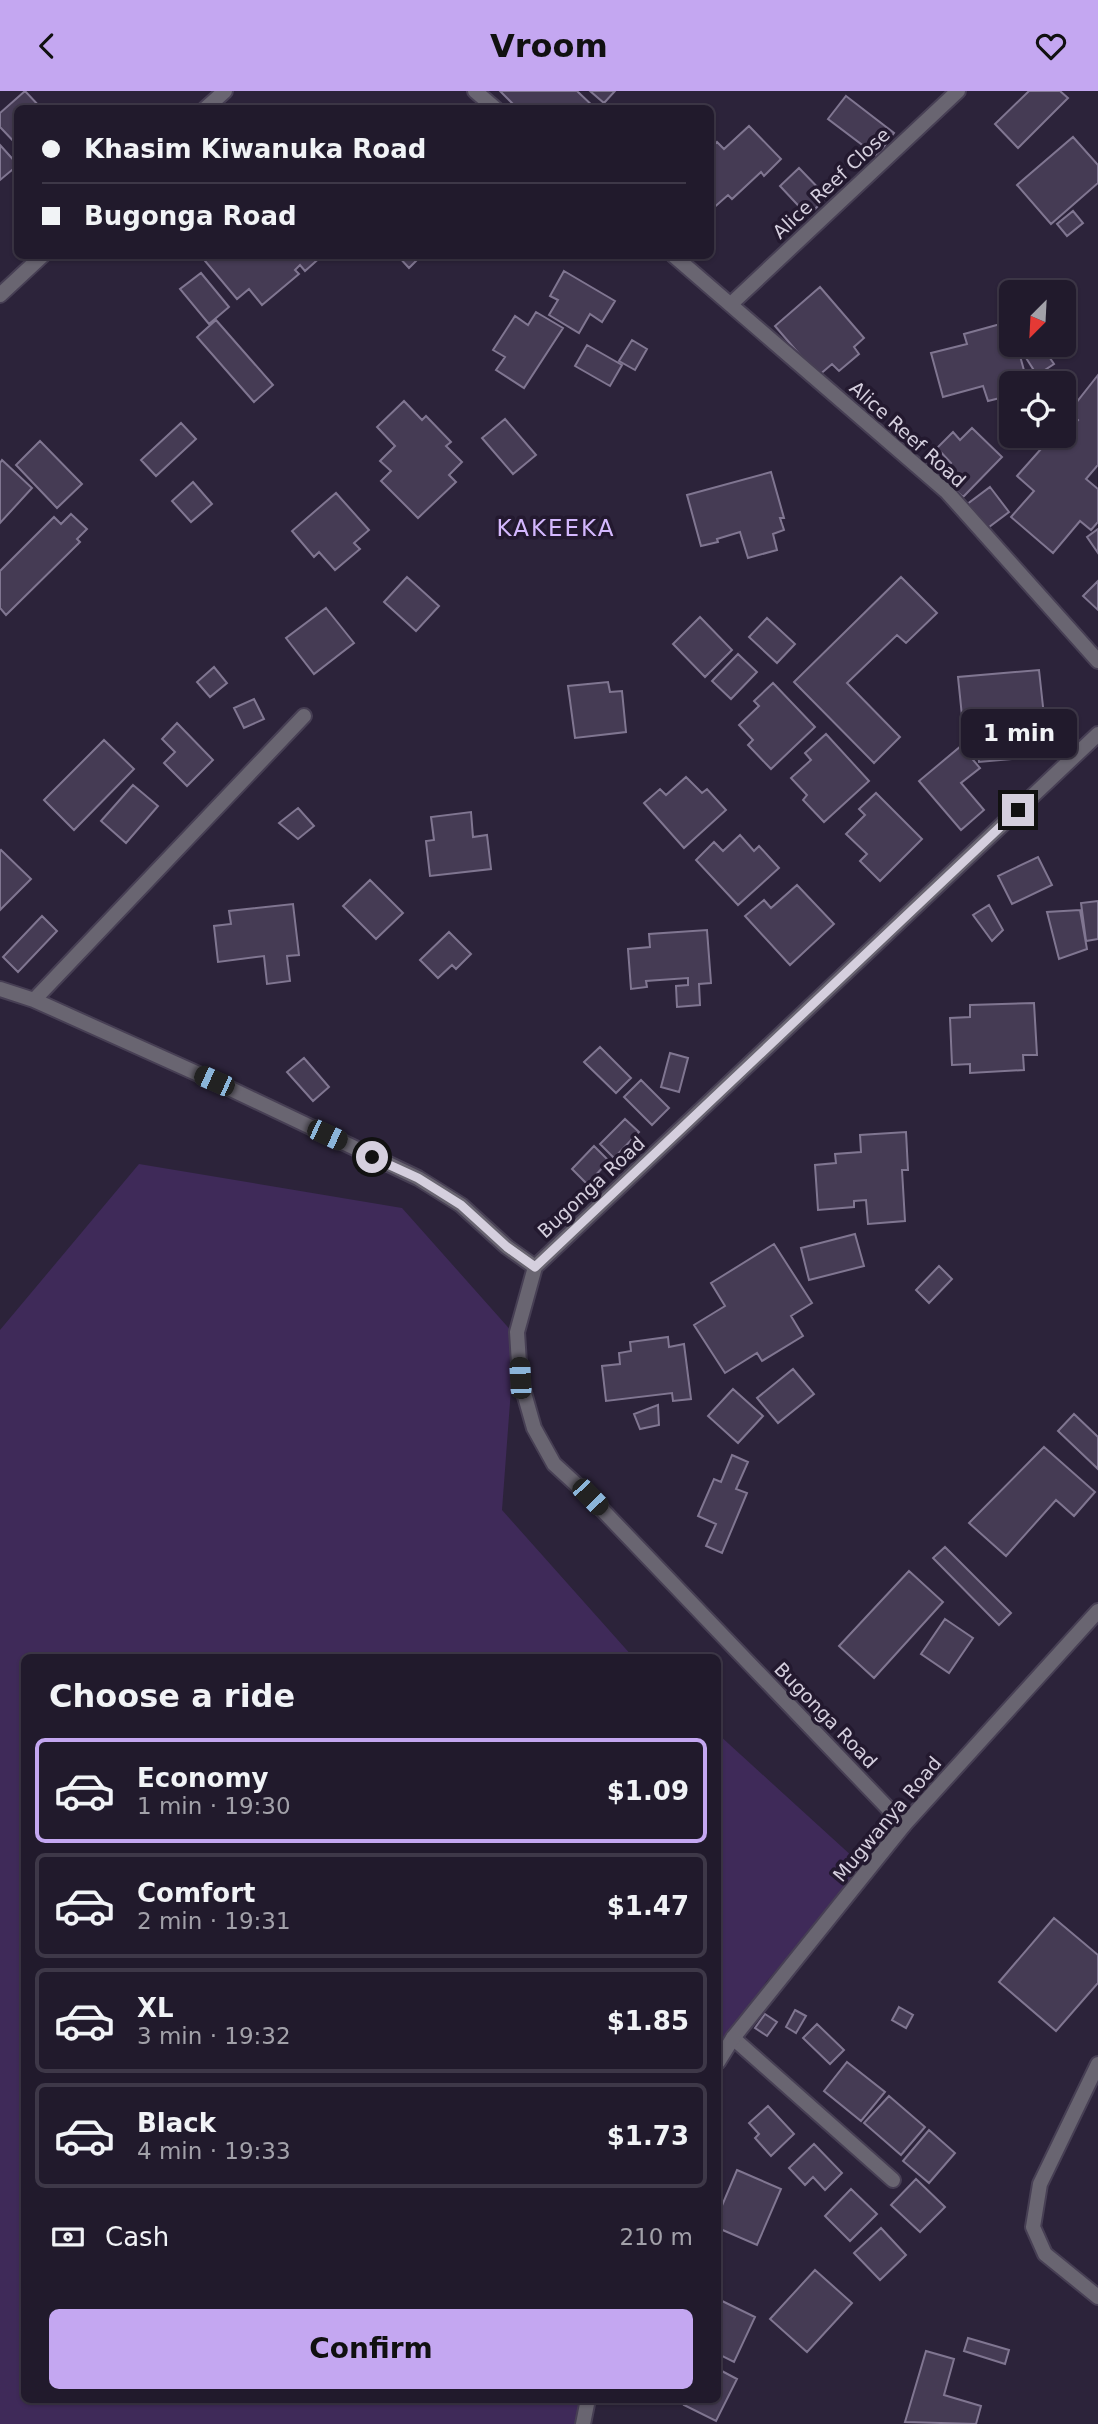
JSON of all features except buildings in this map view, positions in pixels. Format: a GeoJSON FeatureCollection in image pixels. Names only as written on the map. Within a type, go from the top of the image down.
{"type":"FeatureCollection","features":[{"type":"Feature","properties":{"kind":"street"},"geometry":{"type":"LineString","coordinates":[[209,105],[225,91]]}},
{"type":"Feature","properties":{"kind":"street"},"geometry":{"type":"LineString","coordinates":[[475,91],[491,105]]}},
{"type":"Feature","properties":{"kind":"street","name":"Alice Reef Close"},"geometry":{"type":"LineString","coordinates":[[731,304],[958,91]]}},
{"type":"Feature","properties":{"kind":"street"},"geometry":{"type":"LineString","coordinates":[[0,295],[39,259]]}},
{"type":"Feature","properties":{"kind":"street","name":"Alice Reef Road"},"geometry":{"type":"LineString","coordinates":[[678,259],[947,492],[1098,661]]}},
{"type":"Feature","properties":{"kind":"street"},"geometry":{"type":"LineString","coordinates":[[34,1000],[304,716]]}},
{"type":"Feature","properties":{"kind":"street","name":"Bugonga Road"},"geometry":{"type":"LineString","coordinates":[[904,1825],[590,1497],[554,1464],[534,1428],[520,1378],[517,1332],[535,1267],[1098,734]]}},
{"type":"Feature","properties":{"kind":"street"},"geometry":{"type":"LineString","coordinates":[[0,989],[34,1000],[214,1081],[418,1178],[461,1205],[507,1247],[535,1267]]}},
{"type":"Feature","properties":{"kind":"street","name":"Mugwanya Road"},"geometry":{"type":"LineString","coordinates":[[721,2057],[733,2038],[904,1825],[1098,1611]]}},
{"type":"Feature","properties":{"kind":"street"},"geometry":{"type":"LineString","coordinates":[[733,2038],[893,2180]]}},
{"type":"Feature","properties":{"kind":"street"},"geometry":{"type":"LineString","coordinates":[[1098,2064],[1040,2184],[1032,2227],[1045,2254],[1098,2297]]}},
{"type":"Feature","properties":{"kind":"street"},"geometry":{"type":"LineString","coordinates":[[583,2424],[587,2403]]}},
{"type":"Feature","properties":{"kind":"shaded area"},"geometry":{"type":"Polygon","coordinates":[[[139,1164],[402,1208],[515,1335],[502,1510],[630,1654],[21,1654],[21,2403],[590,2403],[586,2424],[0,2424],[0,1330],[139,1164]]]}},
{"type":"Feature","properties":{"kind":"shaded area"},"geometry":{"type":"Polygon","coordinates":[[[721,1737],[865,1868],[766,1982],[721,2058],[721,1737]]]}},
{"type":"Feature","properties":{"kind":"district","name":"KAKEEKA"},"geometry":{"type":"Point","coordinates":[556,528]}},
{"type":"Feature","properties":{"kind":"route"},"geometry":{"type":"LineString","coordinates":[[372,1157],[418,1178],[461,1205],[507,1247],[535,1267],[1018,810]]}}]}
